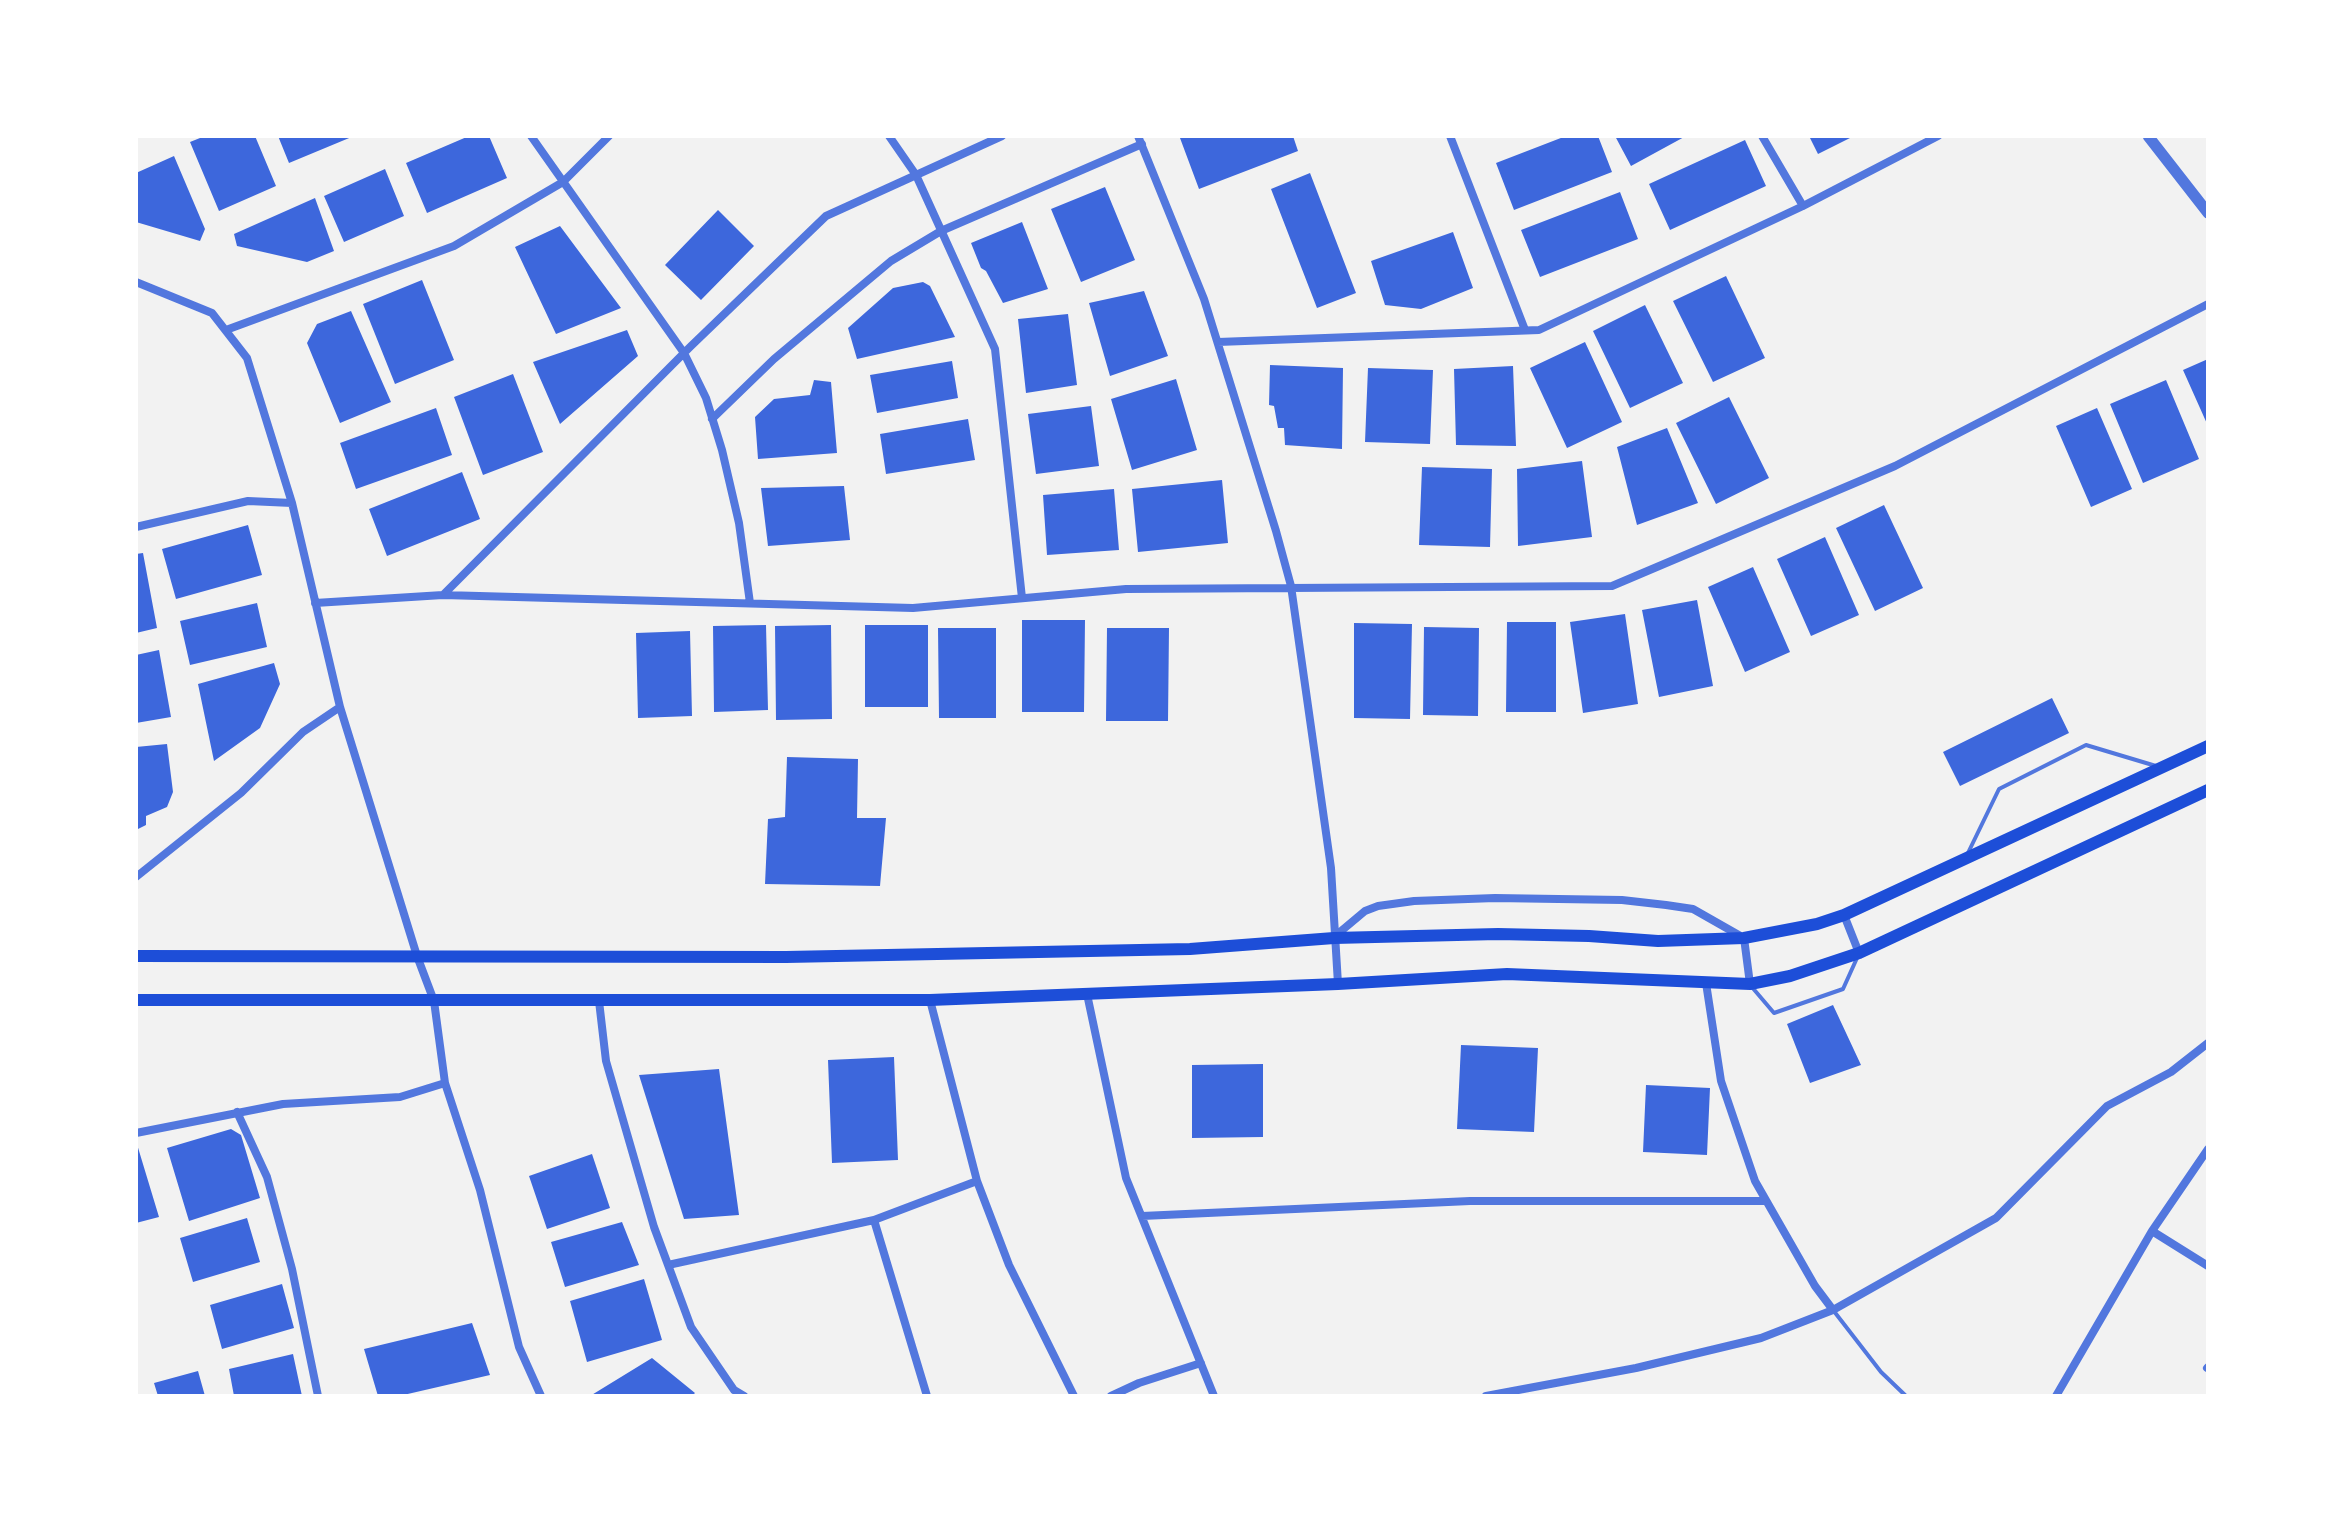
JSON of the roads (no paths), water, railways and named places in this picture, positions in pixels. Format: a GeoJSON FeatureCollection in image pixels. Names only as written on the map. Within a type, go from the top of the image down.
{"type":"FeatureCollection","features":[{"type":"Feature","properties":{"kind":"main road"},"geometry":{"type":"LineString","coordinates":[[136,956],[786,957],[1190,949],[1334,938],[1511,934],[1658,941],[1744,938],[1817,924],[1844,915],[2208,746]]}},
{"type":"Feature","properties":{"kind":"main road"},"geometry":{"type":"LineString","coordinates":[[136,1000],[930,1000],[1507,974],[1750,984],[1801,973],[1859,953],[2208,790]]}},
{"type":"Feature","properties":{"kind":"street"},"geometry":{"type":"LineString","coordinates":[[531,136],[684,353],[706,398],[739,523],[750,603]]}},
{"type":"Feature","properties":{"kind":"street"},"geometry":{"type":"LineString","coordinates":[[226,330],[454,246],[563,182],[609,136]]}},
{"type":"Feature","properties":{"kind":"street"},"geometry":{"type":"LineString","coordinates":[[889,136],[916,175],[995,349],[1022,598]]}},
{"type":"Feature","properties":{"kind":"street"},"geometry":{"type":"LineString","coordinates":[[443,595],[684,353],[826,216],[1002,136]]}},
{"type":"Feature","properties":{"kind":"street"},"geometry":{"type":"LineString","coordinates":[[1450,136],[1525,330]]}},
{"type":"Feature","properties":{"kind":"street"},"geometry":{"type":"LineString","coordinates":[[1762,136],[1803,206]]}},
{"type":"Feature","properties":{"kind":"street"},"geometry":{"type":"LineString","coordinates":[[1218,342],[1539,330],[1803,206],[1938,136]]}},
{"type":"Feature","properties":{"kind":"street"},"geometry":{"type":"LineString","coordinates":[[2148,136],[2208,213]]}},
{"type":"Feature","properties":{"kind":"street"},"geometry":{"type":"LineString","coordinates":[[712,419],[774,359],[891,261],[941,231],[1140,140],[1204,299],[1291,586],[1331,868],[1338,984]]}},
{"type":"Feature","properties":{"kind":"street"},"geometry":{"type":"LineString","coordinates":[[136,282],[212,313],[247,358],[292,503],[340,707],[417,956],[434,1001],[445,1083],[480,1190],[519,1347],[541,1396]]}},
{"type":"Feature","properties":{"kind":"street"},"geometry":{"type":"LineString","coordinates":[[315,603],[443,595],[913,608],[1126,589],[1612,586],[1895,466],[2208,304]]}},
{"type":"Feature","properties":{"kind":"street"},"geometry":{"type":"LineString","coordinates":[[136,527],[248,501],[292,503]]}},
{"type":"Feature","properties":{"kind":"street"},"geometry":{"type":"LineString","coordinates":[[136,877],[241,793],[303,732],[340,707]]}},
{"type":"Feature","properties":{"kind":"street"},"geometry":{"type":"LineString","coordinates":[[1334,938],[1353,919],[1378,906],[1414,901],[1495,898],[1622,900],[1693,909],[1744,938],[1750,984]]}},
{"type":"Feature","properties":{"kind":"street"},"geometry":{"type":"LineString","coordinates":[[1844,915],[1859,953]]}},
{"type":"Feature","properties":{"kind":"street"},"geometry":{"type":"LineString","coordinates":[[1706,983],[1721,1081],[1755,1181],[1815,1286],[1833,1310]]}},
{"type":"Feature","properties":{"kind":"street"},"geometry":{"type":"LineString","coordinates":[[1087,994],[1126,1178],[1214,1396]]}},
{"type":"Feature","properties":{"kind":"street"},"geometry":{"type":"LineString","coordinates":[[930,1000],[977,1181],[1009,1265],[1074,1396]]}},
{"type":"Feature","properties":{"kind":"street"},"geometry":{"type":"LineString","coordinates":[[599,1001],[606,1061],[654,1227],[691,1327],[734,1390],[744,1396]]}},
{"type":"Feature","properties":{"kind":"street"},"geometry":{"type":"LineString","coordinates":[[1486,1396],[1636,1368],[1761,1338],[1833,1310],[1996,1218],[2107,1106],[2171,1072],[2208,1043]]}},
{"type":"Feature","properties":{"kind":"street"},"geometry":{"type":"LineString","coordinates":[[136,1133],[283,1104],[400,1097],[445,1083]]}},
{"type":"Feature","properties":{"kind":"street"},"geometry":{"type":"LineString","coordinates":[[237,1112],[267,1177],[292,1269],[318,1396]]}},
{"type":"Feature","properties":{"kind":"street"},"geometry":{"type":"LineString","coordinates":[[2056,1396],[2152,1231],[2208,1149]]}},
{"type":"Feature","properties":{"kind":"street"},"geometry":{"type":"LineString","coordinates":[[668,1265],[874,1220],[977,1181]]}},
{"type":"Feature","properties":{"kind":"street"},"geometry":{"type":"LineString","coordinates":[[1142,1216],[1470,1201],[1766,1201]]}},
{"type":"Feature","properties":{"kind":"street"},"geometry":{"type":"LineString","coordinates":[[874,1220],[927,1396]]}},
{"type":"Feature","properties":{"kind":"street"},"geometry":{"type":"LineString","coordinates":[[2152,1231],[2208,1266]]}},
{"type":"Feature","properties":{"kind":"street"},"geometry":{"type":"LineString","coordinates":[[1111,1396],[1139,1383],[1201,1363]]}},
{"type":"Feature","properties":{"kind":"lane"},"geometry":{"type":"LineString","coordinates":[[1965,858],[1999,789],[2086,745],[2162,768]]}},
{"type":"Feature","properties":{"kind":"lane"},"geometry":{"type":"LineString","coordinates":[[1750,984],[1774,1013],[1843,989],[1859,953]]}},
{"type":"Feature","properties":{"kind":"lane"},"geometry":{"type":"LineString","coordinates":[[1833,1310],[1881,1372],[1906,1396]]}}]}
